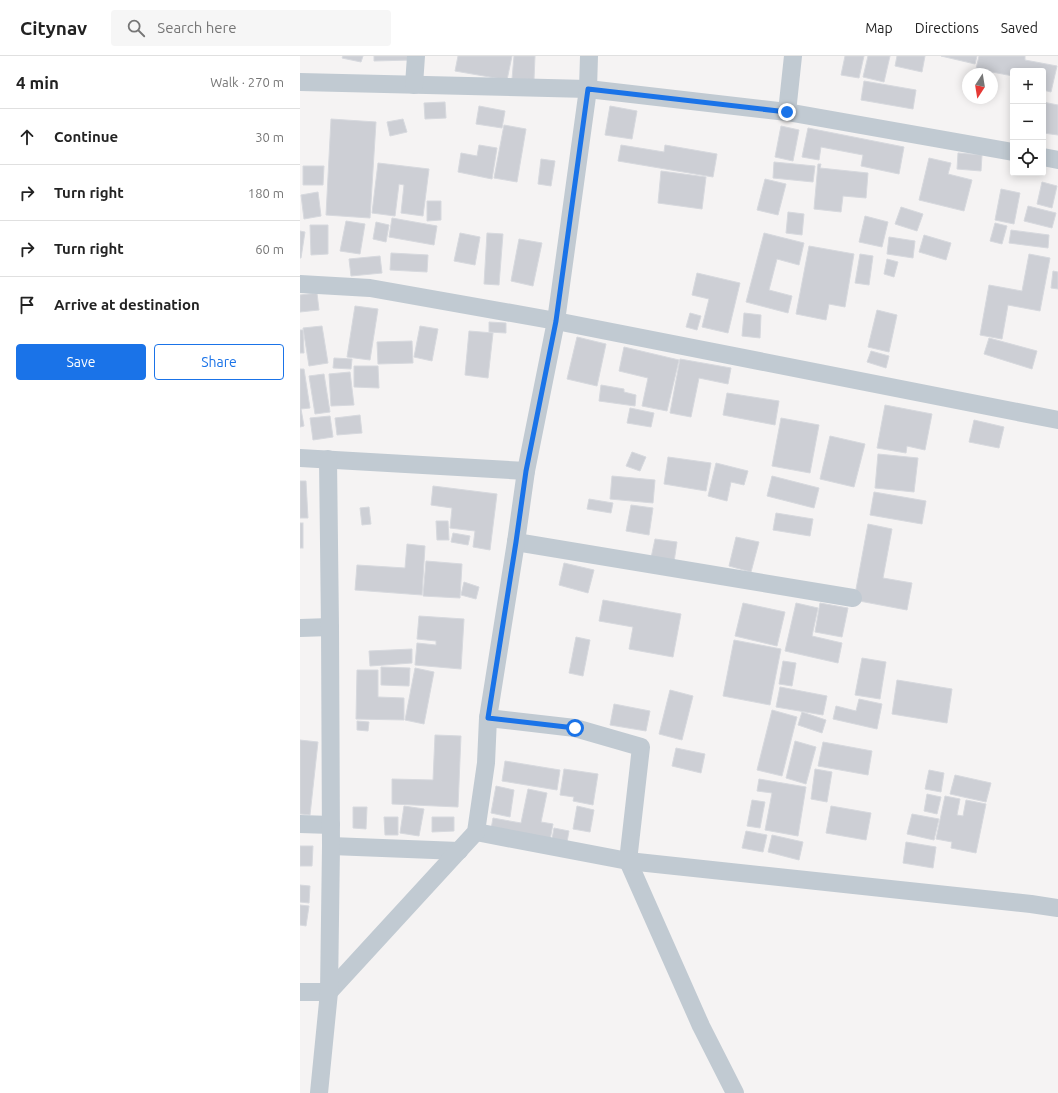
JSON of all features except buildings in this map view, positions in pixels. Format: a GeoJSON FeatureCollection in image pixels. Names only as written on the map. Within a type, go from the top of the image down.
{"type":"FeatureCollection","features":[{"type":"Feature","properties":{"kind":"street"},"geometry":{"type":"LineString","coordinates":[[414,85],[416,56]]}},
{"type":"Feature","properties":{"kind":"street"},"geometry":{"type":"LineString","coordinates":[[300,992],[329,992],[476,832],[486,763],[488,718],[526,471],[556,321],[588,89],[589,56]]}},
{"type":"Feature","properties":{"kind":"street"},"geometry":{"type":"LineString","coordinates":[[787,112],[793,56]]}},
{"type":"Feature","properties":{"kind":"street"},"geometry":{"type":"LineString","coordinates":[[300,82],[588,89],[787,112],[1010,151]]}},
{"type":"Feature","properties":{"kind":"street"},"geometry":{"type":"LineString","coordinates":[[1046,158],[1058,160]]}},
{"type":"Feature","properties":{"kind":"street"},"geometry":{"type":"LineString","coordinates":[[300,284],[370,288],[556,321],[1058,420]]}},
{"type":"Feature","properties":{"kind":"street"},"geometry":{"type":"LineString","coordinates":[[300,458],[526,471]]}},
{"type":"Feature","properties":{"kind":"street"},"geometry":{"type":"LineString","coordinates":[[319,1093],[329,992],[331,825],[328,459]]}},
{"type":"Feature","properties":{"kind":"street"},"geometry":{"type":"LineString","coordinates":[[516,542],[853,598]]}},
{"type":"Feature","properties":{"kind":"street"},"geometry":{"type":"LineString","coordinates":[[300,628],[330,627]]}},
{"type":"Feature","properties":{"kind":"street"},"geometry":{"type":"LineString","coordinates":[[488,718],[575,728],[641,747],[628,861],[702,1026],[735,1093]]}},
{"type":"Feature","properties":{"kind":"street"},"geometry":{"type":"LineString","coordinates":[[300,824],[331,825]]}},
{"type":"Feature","properties":{"kind":"street"},"geometry":{"type":"LineString","coordinates":[[476,832],[628,861],[1058,908]]}},
{"type":"Feature","properties":{"kind":"street"},"geometry":{"type":"LineString","coordinates":[[331,846],[459,851]]}},
{"type":"Feature","properties":{"kind":"route"},"geometry":{"type":"LineString","coordinates":[[575,728],[488,718],[526,471],[556,321],[588,89],[787,112]]}}]}
